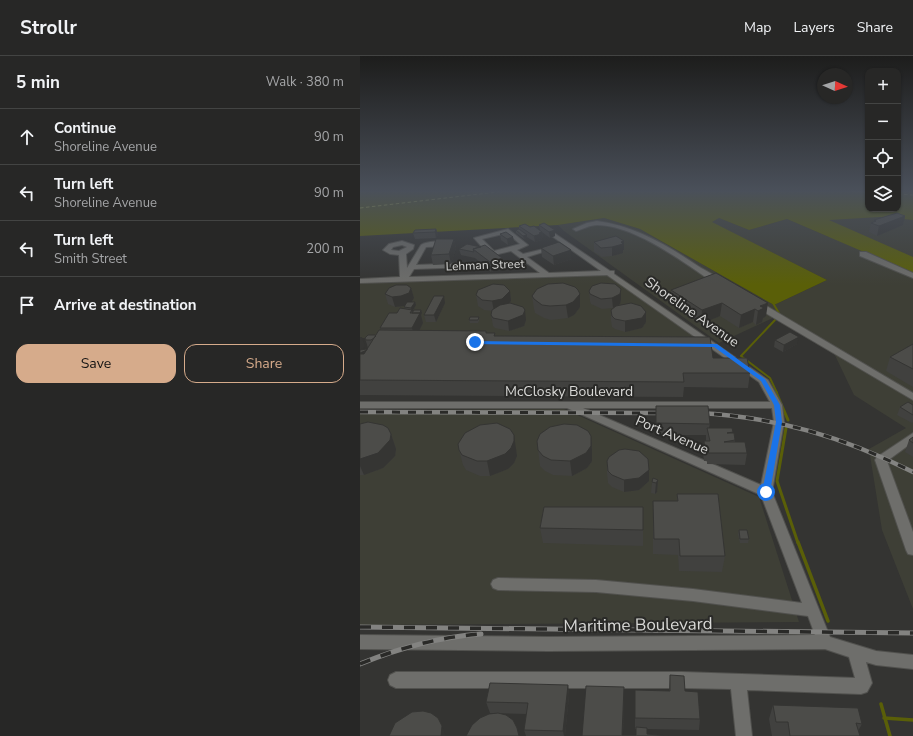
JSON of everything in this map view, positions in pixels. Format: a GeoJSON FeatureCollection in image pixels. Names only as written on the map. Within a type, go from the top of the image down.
{"type":"FeatureCollection","features":[{"type":"Feature","properties":{"kind":"street"},"geometry":{"type":"LineString","coordinates":[[576,228],[595,223],[611,225],[643,236],[730,289]]}},
{"type":"Feature","properties":{"kind":"street"},"geometry":{"type":"LineString","coordinates":[[512,249],[525,245],[508,231],[477,238],[493,254],[512,249],[547,275]]}},
{"type":"Feature","properties":{"kind":"street","name":"Shoreline Avenue"},"geometry":{"type":"LineString","coordinates":[[552,234],[612,273],[763,380],[777,405],[779,422],[766,492]]}},
{"type":"Feature","properties":{"kind":"street"},"geometry":{"type":"LineString","coordinates":[[404,280],[424,244],[449,243]]}},
{"type":"Feature","properties":{"kind":"street"},"geometry":{"type":"LineString","coordinates":[[522,256],[567,244]]}},
{"type":"Feature","properties":{"kind":"street"},"geometry":{"type":"LineString","coordinates":[[402,253],[404,280]]}},
{"type":"Feature","properties":{"kind":"street"},"geometry":{"type":"LineString","coordinates":[[863,254],[913,276]]}},
{"type":"Feature","properties":{"kind":"street"},"geometry":{"type":"LineString","coordinates":[[411,267],[471,265]]}},
{"type":"Feature","properties":{"kind":"street","name":"Lehman Street"},"geometry":{"type":"LineString","coordinates":[[360,281],[612,273]]}},
{"type":"Feature","properties":{"kind":"street"},"geometry":{"type":"LineString","coordinates":[[744,297],[913,397]]}},
{"type":"Feature","properties":{"kind":"street"},"geometry":{"type":"LineString","coordinates":[[700,346],[715,346]]}},
{"type":"Feature","properties":{"kind":"street","name":"McClosky Boulevard"},"geometry":{"type":"LineString","coordinates":[[360,405],[777,405]]}},
{"type":"Feature","properties":{"kind":"street","name":"Port Avenue"},"geometry":{"type":"LineString","coordinates":[[567,406],[766,492]]}},
{"type":"Feature","properties":{"kind":"street"},"geometry":{"type":"LineString","coordinates":[[913,437],[882,460],[913,550]]}},
{"type":"Feature","properties":{"kind":"street"},"geometry":{"type":"LineString","coordinates":[[766,492],[811,610],[825,642]]}},
{"type":"Feature","properties":{"kind":"street"},"geometry":{"type":"LineString","coordinates":[[498,584],[596,586],[724,598],[811,610]]}},
{"type":"Feature","properties":{"kind":"street","name":"Maritime Boulevard"},"geometry":{"type":"LineString","coordinates":[[360,642],[548,644],[825,642],[876,658],[913,662]]}},
{"type":"Feature","properties":{"kind":"street"},"geometry":{"type":"LineString","coordinates":[[396,680],[682,680],[861,686],[864,683],[855,651]]}},
{"type":"Feature","properties":{"kind":"street"},"geometry":{"type":"LineString","coordinates":[[738,682],[744,736]]}},
{"type":"Feature","properties":{"kind":"shaded area"},"geometry":{"type":"Polygon","coordinates":[[[360,222],[579,222],[558,225],[360,236],[360,222]]]}},
{"type":"Feature","properties":{"kind":"shaded area"},"geometry":{"type":"Polygon","coordinates":[[[579,222],[616,222],[640,229],[774,305],[827,280],[711,222],[728,222],[749,230],[778,222],[793,222],[829,237],[828,222],[913,222],[913,609],[882,530],[869,449],[906,428],[854,395],[832,349],[775,317],[719,343],[564,231],[558,225],[579,222]]]}},
{"type":"Feature","properties":{"kind":"shaded area"},"geometry":{"type":"Polygon","coordinates":[[[616,222],[712,222],[827,280],[774,305],[640,229],[616,222]]]}},
{"type":"Feature","properties":{"kind":"shaded area"},"geometry":{"type":"Polygon","coordinates":[[[728,222],[778,222],[749,230],[728,222]]]}},
{"type":"Feature","properties":{"kind":"shaded area"},"geometry":{"type":"Polygon","coordinates":[[[793,222],[833,222],[913,257],[913,273],[793,222]]]}},
{"type":"Feature","properties":{"kind":"shaded area"},"geometry":{"type":"Polygon","coordinates":[[[607,275],[698,337],[360,338],[360,283],[607,275]]]}},
{"type":"Feature","properties":{"kind":"shaded area"},"geometry":{"type":"Polygon","coordinates":[[[564,409],[759,497],[799,622],[360,625],[360,410],[564,409]]]}},
{"type":"Feature","properties":{"kind":"building"},"geometry":{"type":"Polygon","coordinates":[[[874,222],[890,222],[879,226],[871,223],[874,222]]]}},
{"type":"Feature","properties":{"kind":"building"},"geometry":{"type":"Polygon","coordinates":[[[544,223],[555,230],[549,232],[539,225],[544,223]]]}},
{"type":"Feature","properties":{"kind":"building"},"geometry":{"type":"Polygon","coordinates":[[[525,224],[530,227],[534,226],[542,232],[539,233],[541,234],[534,236],[519,226],[525,224]]]}},
{"type":"Feature","properties":{"kind":"building"},"geometry":{"type":"Polygon","coordinates":[[[436,229],[435,232],[413,233],[415,230],[436,229]]]}},
{"type":"Feature","properties":{"kind":"building"},"geometry":{"type":"Polygon","coordinates":[[[519,229],[527,235],[523,236],[516,230],[519,229]]]}},
{"type":"Feature","properties":{"kind":"building"},"geometry":{"type":"Polygon","coordinates":[[[506,232],[513,237],[507,239],[500,234],[506,232]]]}},
{"type":"Feature","properties":{"kind":"building"},"geometry":{"type":"Polygon","coordinates":[[[616,236],[624,241],[621,242],[623,244],[601,248],[594,242],[616,236]]]}},
{"type":"Feature","properties":{"kind":"building"},"geometry":{"type":"Polygon","coordinates":[[[436,239],[454,239],[449,254],[431,255],[436,239]]]}},
{"type":"Feature","properties":{"kind":"building"},"geometry":{"type":"Polygon","coordinates":[[[559,242],[571,250],[553,256],[541,248],[559,242]]]}},
{"type":"Feature","properties":{"kind":"building"},"geometry":{"type":"Polygon","coordinates":[[[467,244],[481,247],[473,249],[474,252],[459,249],[467,244]]]}},
{"type":"Feature","properties":{"kind":"building"},"geometry":{"type":"Polygon","coordinates":[[[485,245],[502,258],[490,262],[473,249],[485,245]]]}},
{"type":"Feature","properties":{"kind":"building"},"geometry":{"type":"Polygon","coordinates":[[[716,273],[768,303],[760,306],[764,308],[758,311],[755,309],[741,315],[722,303],[702,310],[671,290],[716,273]]]}},
{"type":"Feature","properties":{"kind":"building"},"geometry":{"type":"Polygon","coordinates":[[[563,283],[575,287],[578,290],[580,294],[573,302],[566,305],[542,305],[532,296],[537,289],[548,284],[563,283]]]}},
{"type":"Feature","properties":{"kind":"building"},"geometry":{"type":"Polygon","coordinates":[[[601,283],[615,284],[621,289],[620,294],[612,298],[601,299],[590,294],[589,291],[592,286],[601,283]]]}},
{"type":"Feature","properties":{"kind":"building"},"geometry":{"type":"Polygon","coordinates":[[[493,284],[504,285],[510,291],[502,299],[492,301],[482,300],[476,295],[478,290],[493,284]]]}},
{"type":"Feature","properties":{"kind":"building"},"geometry":{"type":"Polygon","coordinates":[[[396,285],[407,285],[411,288],[409,293],[401,296],[392,297],[385,294],[389,288],[396,285]]]}},
{"type":"Feature","properties":{"kind":"building"},"geometry":{"type":"Polygon","coordinates":[[[434,296],[444,296],[434,315],[424,315],[434,296]]]}},
{"type":"Feature","properties":{"kind":"building"},"geometry":{"type":"Polygon","coordinates":[[[407,302],[415,302],[411,308],[404,307],[407,302]]]}},
{"type":"Feature","properties":{"kind":"building"},"geometry":{"type":"Polygon","coordinates":[[[510,303],[523,307],[525,310],[523,315],[508,321],[493,318],[491,315],[492,310],[500,305],[510,303]]]}},
{"type":"Feature","properties":{"kind":"building"},"geometry":{"type":"Polygon","coordinates":[[[631,303],[641,306],[646,312],[642,318],[625,321],[615,319],[612,316],[611,310],[616,306],[631,303]]]}},
{"type":"Feature","properties":{"kind":"building"},"geometry":{"type":"Polygon","coordinates":[[[400,308],[412,310],[410,313],[420,313],[412,328],[380,328],[389,313],[397,313],[400,308]]]}},
{"type":"Feature","properties":{"kind":"building"},"geometry":{"type":"Polygon","coordinates":[[[414,310],[421,310],[420,313],[412,313],[414,310]]]}},
{"type":"Feature","properties":{"kind":"building"},"geometry":{"type":"Polygon","coordinates":[[[470,317],[479,317],[478,320],[469,320],[470,317]]]}},
{"type":"Feature","properties":{"kind":"building"},"geometry":{"type":"Polygon","coordinates":[[[379,330],[486,331],[486,333],[495,333],[494,336],[710,337],[713,358],[747,358],[750,373],[683,373],[684,382],[360,380],[360,354],[364,354],[379,330]]]}},
{"type":"Feature","properties":{"kind":"building"},"geometry":{"type":"Polygon","coordinates":[[[790,332],[799,337],[784,345],[775,340],[790,332]]]}},
{"type":"Feature","properties":{"kind":"building"},"geometry":{"type":"Polygon","coordinates":[[[368,335],[376,336],[371,340],[366,340],[365,338],[368,335]]]}},
{"type":"Feature","properties":{"kind":"building"},"geometry":{"type":"Polygon","coordinates":[[[913,344],[913,369],[890,357],[913,344]]]}},
{"type":"Feature","properties":{"kind":"building"},"geometry":{"type":"Polygon","coordinates":[[[360,350],[367,350],[360,353],[360,350]]]}},
{"type":"Feature","properties":{"kind":"building"},"geometry":{"type":"Polygon","coordinates":[[[908,402],[913,405],[913,415],[900,407],[908,402]]]}},
{"type":"Feature","properties":{"kind":"building"},"geometry":{"type":"Polygon","coordinates":[[[656,406],[708,406],[710,424],[656,423],[656,406]]]}},
{"type":"Feature","properties":{"kind":"building"},"geometry":{"type":"Polygon","coordinates":[[[368,422],[383,425],[388,428],[391,434],[390,440],[378,453],[360,459],[360,424],[368,422]]]}},
{"type":"Feature","properties":{"kind":"building"},"geometry":{"type":"Polygon","coordinates":[[[497,423],[510,429],[514,435],[514,441],[511,448],[505,454],[487,461],[477,461],[462,455],[458,444],[465,433],[480,425],[497,423]]]}},
{"type":"Feature","properties":{"kind":"building"},"geometry":{"type":"Polygon","coordinates":[[[564,424],[577,425],[588,431],[591,436],[591,446],[586,453],[570,461],[551,460],[543,456],[538,450],[537,441],[540,434],[550,427],[564,424]]]}},
{"type":"Feature","properties":{"kind":"building"},"geometry":{"type":"Polygon","coordinates":[[[707,428],[732,428],[733,432],[727,433],[734,433],[735,440],[724,442],[745,442],[747,453],[708,453],[708,449],[705,449],[704,441],[710,441],[707,428]]]}},
{"type":"Feature","properties":{"kind":"building"},"geometry":{"type":"Polygon","coordinates":[[[913,437],[913,443],[909,440],[913,437]]]}},
{"type":"Feature","properties":{"kind":"building"},"geometry":{"type":"Polygon","coordinates":[[[625,449],[639,451],[648,459],[649,470],[639,478],[624,480],[612,475],[608,471],[607,461],[609,457],[619,450],[625,449]]]}},
{"type":"Feature","properties":{"kind":"building"},"geometry":{"type":"Polygon","coordinates":[[[653,478],[658,480],[656,483],[652,482],[653,478]]]}},
{"type":"Feature","properties":{"kind":"building"},"geometry":{"type":"Polygon","coordinates":[[[677,494],[718,494],[725,556],[680,556],[679,539],[654,539],[653,501],[678,501],[677,494]]]}},
{"type":"Feature","properties":{"kind":"building"},"geometry":{"type":"Polygon","coordinates":[[[544,507],[643,507],[643,530],[540,528],[544,507]]]}},
{"type":"Feature","properties":{"kind":"building"},"geometry":{"type":"Polygon","coordinates":[[[739,530],[747,530],[749,539],[740,539],[739,530]]]}},
{"type":"Feature","properties":{"kind":"building"},"geometry":{"type":"Polygon","coordinates":[[[670,675],[684,676],[685,691],[698,692],[700,719],[635,718],[635,690],[670,691],[670,675]]]}},
{"type":"Feature","properties":{"kind":"building"},"geometry":{"type":"Polygon","coordinates":[[[490,683],[568,685],[563,731],[524,730],[528,703],[486,702],[490,683]]]}},
{"type":"Feature","properties":{"kind":"building"},"geometry":{"type":"Polygon","coordinates":[[[586,686],[624,687],[622,735],[636,735],[636,727],[647,728],[647,734],[669,736],[582,736],[586,686]]]}},
{"type":"Feature","properties":{"kind":"building"},"geometry":{"type":"Polygon","coordinates":[[[773,705],[858,708],[862,724],[856,723],[860,736],[790,736],[788,722],[776,722],[773,705]]]}},
{"type":"Feature","properties":{"kind":"building"},"geometry":{"type":"Polygon","coordinates":[[[423,711],[431,713],[438,718],[442,726],[441,736],[389,736],[395,723],[412,712],[423,711]]]}},
{"type":"Feature","properties":{"kind":"building"},"geometry":{"type":"Polygon","coordinates":[[[498,713],[506,715],[513,720],[519,736],[466,736],[472,725],[480,718],[489,714],[498,713]]]}},
{"type":"Feature","properties":{"kind":"waterway"},"geometry":{"type":"LineString","coordinates":[[773,303],[780,315]]}},
{"type":"Feature","properties":{"kind":"waterway"},"geometry":{"type":"LineString","coordinates":[[775,320],[741,356],[770,378],[777,393]]}},
{"type":"Feature","properties":{"kind":"waterway"},"geometry":{"type":"LineString","coordinates":[[776,392],[788,420]]}},
{"type":"Feature","properties":{"kind":"waterway"},"geometry":{"type":"LineString","coordinates":[[786,428],[777,481],[798,543]]}},
{"type":"Feature","properties":{"kind":"waterway"},"geometry":{"type":"LineString","coordinates":[[798,542],[828,621]]}},
{"type":"Feature","properties":{"kind":"waterway"},"geometry":{"type":"LineString","coordinates":[[881,704],[885,718]]}},
{"type":"Feature","properties":{"kind":"waterway"},"geometry":{"type":"LineString","coordinates":[[885,718],[913,720]]}},
{"type":"Feature","properties":{"kind":"waterway"},"geometry":{"type":"LineString","coordinates":[[885,718],[890,736]]}},
{"type":"Feature","properties":{"kind":"railway"},"geometry":{"type":"LineString","coordinates":[[360,412],[666,413]]}},
{"type":"Feature","properties":{"kind":"railway"},"geometry":{"type":"LineString","coordinates":[[698,413],[755,419],[809,431],[861,449],[913,472]]}},
{"type":"Feature","properties":{"kind":"railway"},"geometry":{"type":"LineString","coordinates":[[360,627],[913,633]]}},
{"type":"Feature","properties":{"kind":"railway"},"geometry":{"type":"LineString","coordinates":[[360,664],[419,644],[465,635],[481,634]]}},
{"type":"Feature","properties":{"kind":"route"},"geometry":{"type":"LineString","coordinates":[[475,342],[715,346],[763,380],[777,405],[779,422],[766,492]]}}]}
